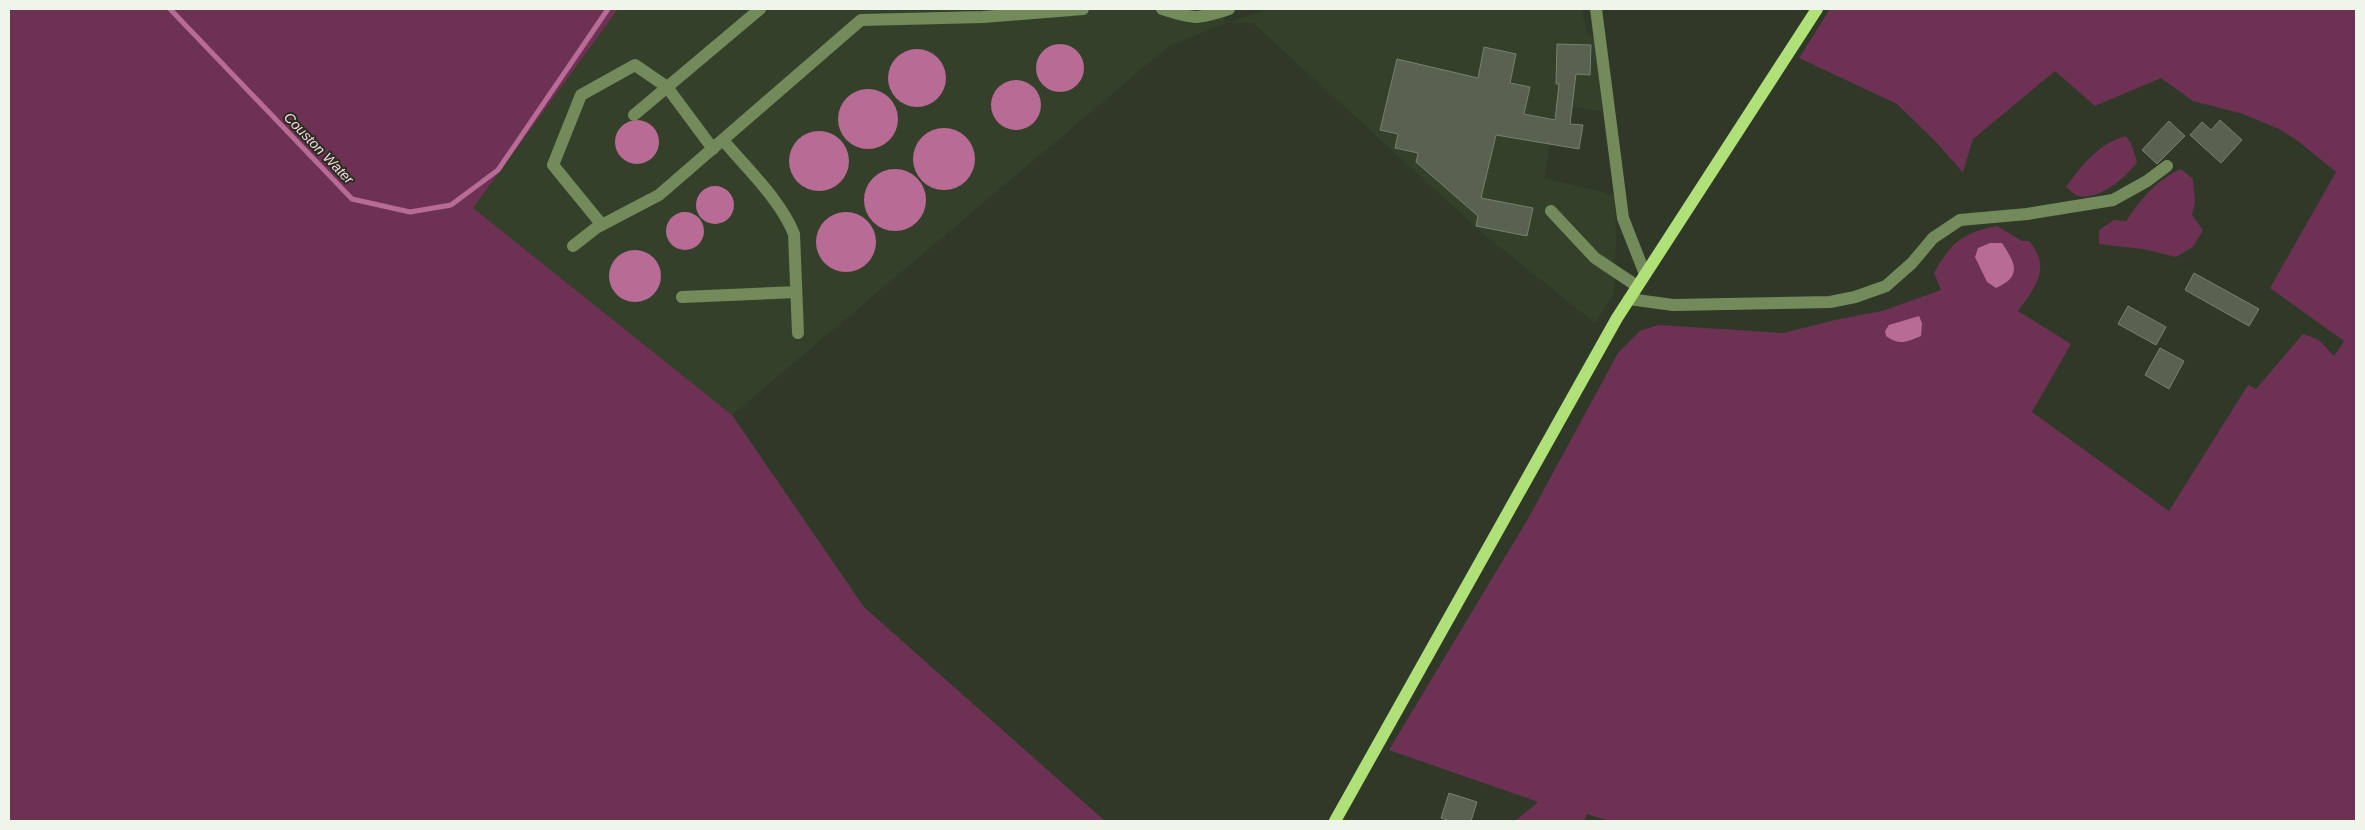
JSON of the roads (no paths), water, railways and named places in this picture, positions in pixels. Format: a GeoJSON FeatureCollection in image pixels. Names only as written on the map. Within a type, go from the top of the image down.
{"type":"FeatureCollection","features":[{"type":"Feature","properties":{"kind":"main road"},"geometry":{"type":"LineString","coordinates":[[1335,821],[1629,299],[1817,9]]}},
{"type":"Feature","properties":{"kind":"street"},"geometry":{"type":"LineString","coordinates":[[634,114],[760,9]]}},
{"type":"Feature","properties":{"kind":"street"},"geometry":{"type":"LineString","coordinates":[[573,246],[602,225],[659,195],[718,144],[859,14],[983,16],[1082,9]]}},
{"type":"Feature","properties":{"kind":"street"},"geometry":{"type":"LineString","coordinates":[[1162,9],[1190,18],[1202,18],[1229,9]]}},
{"type":"Feature","properties":{"kind":"street"},"geometry":{"type":"LineString","coordinates":[[1596,9],[1623,218],[1645,274]]}},
{"type":"Feature","properties":{"kind":"street"},"geometry":{"type":"LineString","coordinates":[[602,225],[552,165],[581,95],[635,65],[667,87],[718,144],[776,203],[789,222],[794,234],[798,333]]}},
{"type":"Feature","properties":{"kind":"street"},"geometry":{"type":"LineString","coordinates":[[1629,299],[1673,305],[1830,302],[1855,297],[1886,286],[1912,263],[1933,238],[1960,220],[2026,214],[2113,200],[2147,182],[2167,166]]}},
{"type":"Feature","properties":{"kind":"street"},"geometry":{"type":"LineString","coordinates":[[1551,211],[1596,258],[1637,286]]}},
{"type":"Feature","properties":{"kind":"street"},"geometry":{"type":"LineString","coordinates":[[682,297],[796,292]]}},
{"type":"Feature","properties":{"kind":"waterway","name":"Couston Water"},"geometry":{"type":"LineString","coordinates":[[170,9],[352,199],[410,212],[451,205],[498,170],[608,9]]}}]}
